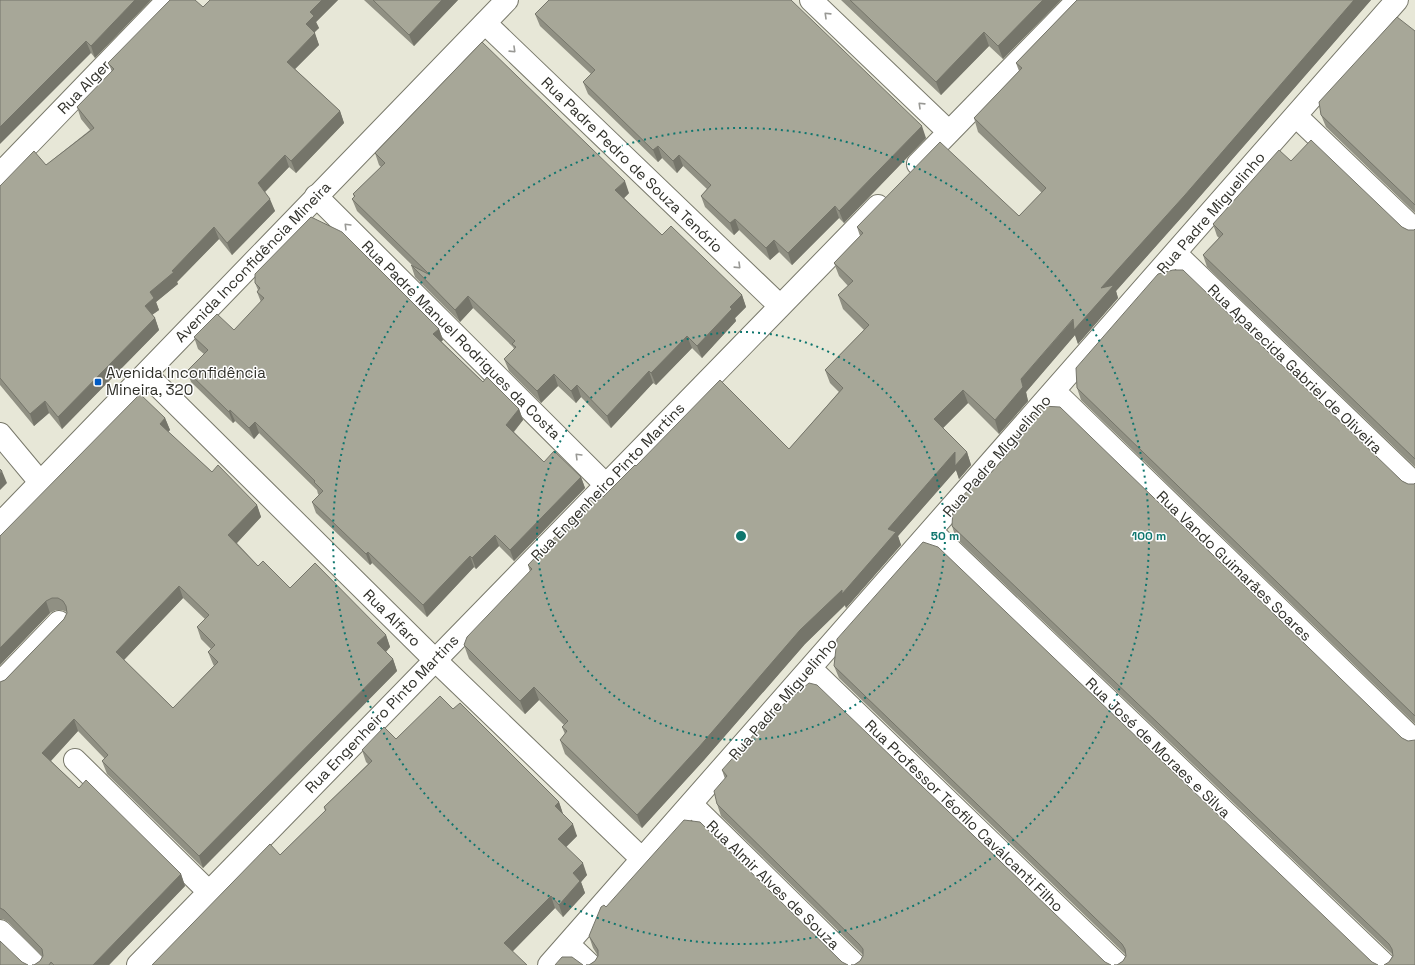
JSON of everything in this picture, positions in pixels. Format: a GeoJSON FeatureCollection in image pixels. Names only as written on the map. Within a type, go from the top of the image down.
{"type":"FeatureCollection","features":[{"type":"Feature","properties":{"kind":"street","name":"Rua Alger"},"geometry":{"type":"LineString","coordinates":[[0,174],[168,0]]}},
{"type":"Feature","properties":{"kind":"street","name":"Avenida Inconfidência Mineira"},"geometry":{"type":"LineString","coordinates":[[0,524],[507,0]]}},
{"type":"Feature","properties":{"kind":"street"},"geometry":{"type":"LineString","coordinates":[[811,0],[949,132]]}},
{"type":"Feature","properties":{"kind":"street"},"geometry":{"type":"LineString","coordinates":[[907,176],[1078,0]]}},
{"type":"Feature","properties":{"kind":"street","name":"Rua Padre Miguelinho"},"geometry":{"type":"LineString","coordinates":[[549,965],[1397,0]]}},
{"type":"Feature","properties":{"kind":"street","name":"Rua Padre Pedro de Souza Tenório"},"geometry":{"type":"LineString","coordinates":[[485,23],[780,306]]}},
{"type":"Feature","properties":{"kind":"street"},"geometry":{"type":"LineString","coordinates":[[1296,116],[1415,230]]}},
{"type":"Feature","properties":{"kind":"street","name":"Rua Engenheiro Pinto Martins"},"geometry":{"type":"LineString","coordinates":[[138,965],[891,192]]}},
{"type":"Feature","properties":{"kind":"street","name":"Rua Padre Manuel Rodrigues da Costa"},"geometry":{"type":"LineString","coordinates":[[316,196],[605,484]]}},
{"type":"Feature","properties":{"kind":"street","name":"Rua Aparecida Gabriel de Oliveira"},"geometry":{"type":"LineString","coordinates":[[1175,254],[1415,484]]}},
{"type":"Feature","properties":{"kind":"street","name":"Rua Alfaro"},"geometry":{"type":"LineString","coordinates":[[146,374],[435,660],[642,859]]}},
{"type":"Feature","properties":{"kind":"street","name":"Rua Vando Guimarães Soares"},"geometry":{"type":"LineString","coordinates":[[1054,391],[1415,741]]}},
{"type":"Feature","properties":{"kind":"street"},"geometry":{"type":"LineString","coordinates":[[0,434],[40,482]]}},
{"type":"Feature","properties":{"kind":"street","name":"Rua José de Moraes e Silva"},"geometry":{"type":"LineString","coordinates":[[931,531],[1385,965]]}},
{"type":"Feature","properties":{"kind":"street"},"geometry":{"type":"LineString","coordinates":[[0,683],[59,622]]}},
{"type":"Feature","properties":{"kind":"street","name":"Rua Professor Téofilo Cavalcanti Filho"},"geometry":{"type":"LineString","coordinates":[[810,668],[1118,965]]}},
{"type":"Feature","properties":{"kind":"street"},"geometry":{"type":"LineString","coordinates":[[75,760],[210,892]]}},
{"type":"Feature","properties":{"kind":"street","name":"Rua Almir Alves de Souza"},"geometry":{"type":"LineString","coordinates":[[691,804],[855,965]]}},
{"type":"Feature","properties":{"kind":"street"},"geometry":{"type":"LineString","coordinates":[[0,931],[35,965]]}},
{"type":"Feature","properties":{"kind":"street"},"geometry":{"type":"LineString","coordinates":[[568,944],[590,965]]}},
{"type":"Feature","properties":{"kind":"building"},"geometry":{"type":"Polygon","coordinates":[[[0,0],[135,0],[91,46],[86,41],[0,127],[0,0]]]}},
{"type":"Feature","properties":{"kind":"building"},"geometry":{"type":"Polygon","coordinates":[[[170,0],[195,0],[203,7],[210,0],[322,0],[310,12],[314,16],[306,24],[315,33],[287,62],[340,111],[291,161],[285,155],[258,183],[270,199],[227,243],[214,227],[172,271],[174,272],[150,292],[154,298],[145,306],[155,318],[58,417],[45,401],[30,414],[0,378],[0,186],[34,151],[46,165],[94,128],[77,107],[114,69],[108,63],[170,0]]]}},
{"type":"Feature","properties":{"kind":"building"},"geometry":{"type":"Polygon","coordinates":[[[373,0],[442,0],[409,35],[373,0]]]}},
{"type":"Feature","properties":{"kind":"building"},"geometry":{"type":"Polygon","coordinates":[[[549,0],[791,0],[922,126],[839,211],[835,206],[788,253],[774,240],[766,248],[735,219],[730,223],[701,196],[711,185],[679,155],[673,161],[658,146],[653,150],[583,82],[595,70],[535,14],[549,0]]]}},
{"type":"Feature","properties":{"kind":"building"},"geometry":{"type":"Polygon","coordinates":[[[850,0],[1043,0],[998,46],[984,32],[936,82],[850,0]]]}},
{"type":"Feature","properties":{"kind":"building"},"geometry":{"type":"Polygon","coordinates":[[[1077,0],[1354,0],[1185,195],[1101,288],[1114,285],[1074,330],[1073,319],[1021,379],[1023,387],[995,420],[963,390],[934,419],[967,452],[955,466],[955,452],[888,529],[896,532],[842,594],[842,590],[800,630],[699,747],[637,815],[560,740],[567,731],[562,727],[568,721],[534,687],[520,701],[464,645],[467,637],[532,569],[528,565],[598,492],[603,497],[635,465],[636,466],[720,380],[789,449],[843,388],[825,370],[869,325],[838,295],[853,281],[834,263],[863,233],[857,227],[940,142],[1019,216],[1046,188],[974,118],[1022,68],[1016,63],[1077,0]]]}},
{"type":"Feature","properties":{"kind":"building"},"geometry":{"type":"Polygon","coordinates":[[[1397,17],[1415,31],[1415,205],[1321,115],[1319,102],[1397,17]]]}},
{"type":"Feature","properties":{"kind":"building"},"geometry":{"type":"Polygon","coordinates":[[[482,42],[625,181],[615,190],[662,235],[671,226],[742,295],[730,307],[732,309],[697,346],[687,336],[651,373],[649,371],[607,416],[577,385],[571,391],[554,374],[537,391],[504,359],[516,347],[512,344],[515,341],[468,296],[455,310],[411,265],[430,275],[352,199],[355,196],[353,194],[385,163],[375,153],[482,42]]]}},
{"type":"Feature","properties":{"kind":"building"},"geometry":{"type":"Polygon","coordinates":[[[1311,140],[1402,227],[1408,230],[1415,229],[1415,459],[1203,255],[1223,234],[1213,224],[1279,150],[1291,161],[1311,140]]]}},
{"type":"Feature","properties":{"kind":"building"},"geometry":{"type":"Polygon","coordinates":[[[311,217],[342,232],[439,329],[433,334],[483,382],[487,377],[519,409],[506,425],[544,462],[554,451],[581,477],[510,550],[495,535],[472,558],[470,556],[423,605],[368,552],[366,554],[312,502],[323,491],[314,482],[315,481],[255,422],[249,428],[230,410],[229,412],[187,371],[208,350],[194,337],[217,314],[234,330],[264,298],[257,292],[260,288],[255,283],[255,274],[311,217]]]}},
{"type":"Feature","properties":{"kind":"building"},"geometry":{"type":"Polygon","coordinates":[[[1173,270],[1183,270],[1402,481],[1408,484],[1415,483],[1415,716],[1077,388],[1076,368],[1158,274],[1173,270]]]}},
{"type":"Feature","properties":{"kind":"building"},"geometry":{"type":"Polygon","coordinates":[[[140,394],[165,418],[160,424],[212,472],[218,465],[257,505],[228,535],[258,566],[263,561],[290,588],[315,563],[386,635],[377,643],[393,659],[199,856],[102,761],[108,755],[74,719],[42,753],[79,788],[86,780],[181,874],[93,965],[54,965],[51,962],[49,965],[34,965],[40,961],[43,956],[42,949],[4,910],[0,908],[0,682],[5,680],[64,619],[67,613],[66,606],[63,601],[58,598],[52,598],[46,601],[0,648],[0,536],[140,394]],[[179,586],[116,652],[173,708],[218,662],[208,652],[215,645],[197,627],[209,615],[179,586]]]}},
{"type":"Feature","properties":{"kind":"building"},"geometry":{"type":"Polygon","coordinates":[[[1042,406],[1060,407],[1402,738],[1408,741],[1415,740],[1415,965],[1384,965],[1389,962],[1393,956],[1392,949],[1389,944],[952,526],[953,507],[985,471],[989,475],[1017,443],[1013,439],[1042,406]]]}},
{"type":"Feature","properties":{"kind":"building"},"geometry":{"type":"Polygon","coordinates":[[[923,542],[938,547],[1372,962],[1378,965],[1117,965],[1123,961],[1126,956],[1125,949],[1122,944],[834,666],[837,639],[923,542]]]}},
{"type":"Feature","properties":{"kind":"building"},"geometry":{"type":"Polygon","coordinates":[[[809,683],[817,685],[1105,962],[1111,965],[854,965],[860,961],[863,956],[863,949],[859,944],[717,804],[714,791],[727,776],[722,770],[773,713],[809,683]]]}},
{"type":"Feature","properties":{"kind":"building"},"geometry":{"type":"Polygon","coordinates":[[[440,696],[453,709],[460,703],[559,802],[555,806],[573,824],[558,839],[583,863],[573,873],[580,881],[559,905],[551,896],[504,943],[527,965],[152,965],[270,844],[280,855],[326,810],[324,807],[372,761],[362,750],[384,727],[396,739],[440,696]]]}},
{"type":"Feature","properties":{"kind":"building"},"geometry":{"type":"Polygon","coordinates":[[[684,820],[700,822],[842,962],[848,965],[589,965],[595,961],[598,956],[598,950],[589,936],[601,907],[604,905],[606,907],[684,820]]]}},
{"type":"Feature","properties":{"kind":"building"},"geometry":{"type":"Polygon","coordinates":[[[0,941],[22,962],[28,965],[0,965],[0,941]]]}},
{"type":"Feature","properties":{"kind":"building"},"geometry":{"type":"Polygon","coordinates":[[[562,957],[572,957],[583,965],[555,965],[562,957]]]}},
{"type":"Feature","properties":{"kind":"place","name":"Avenida Inconfidência Mineira, 320"},"geometry":{"type":"Point","coordinates":[98,382]}}]}
